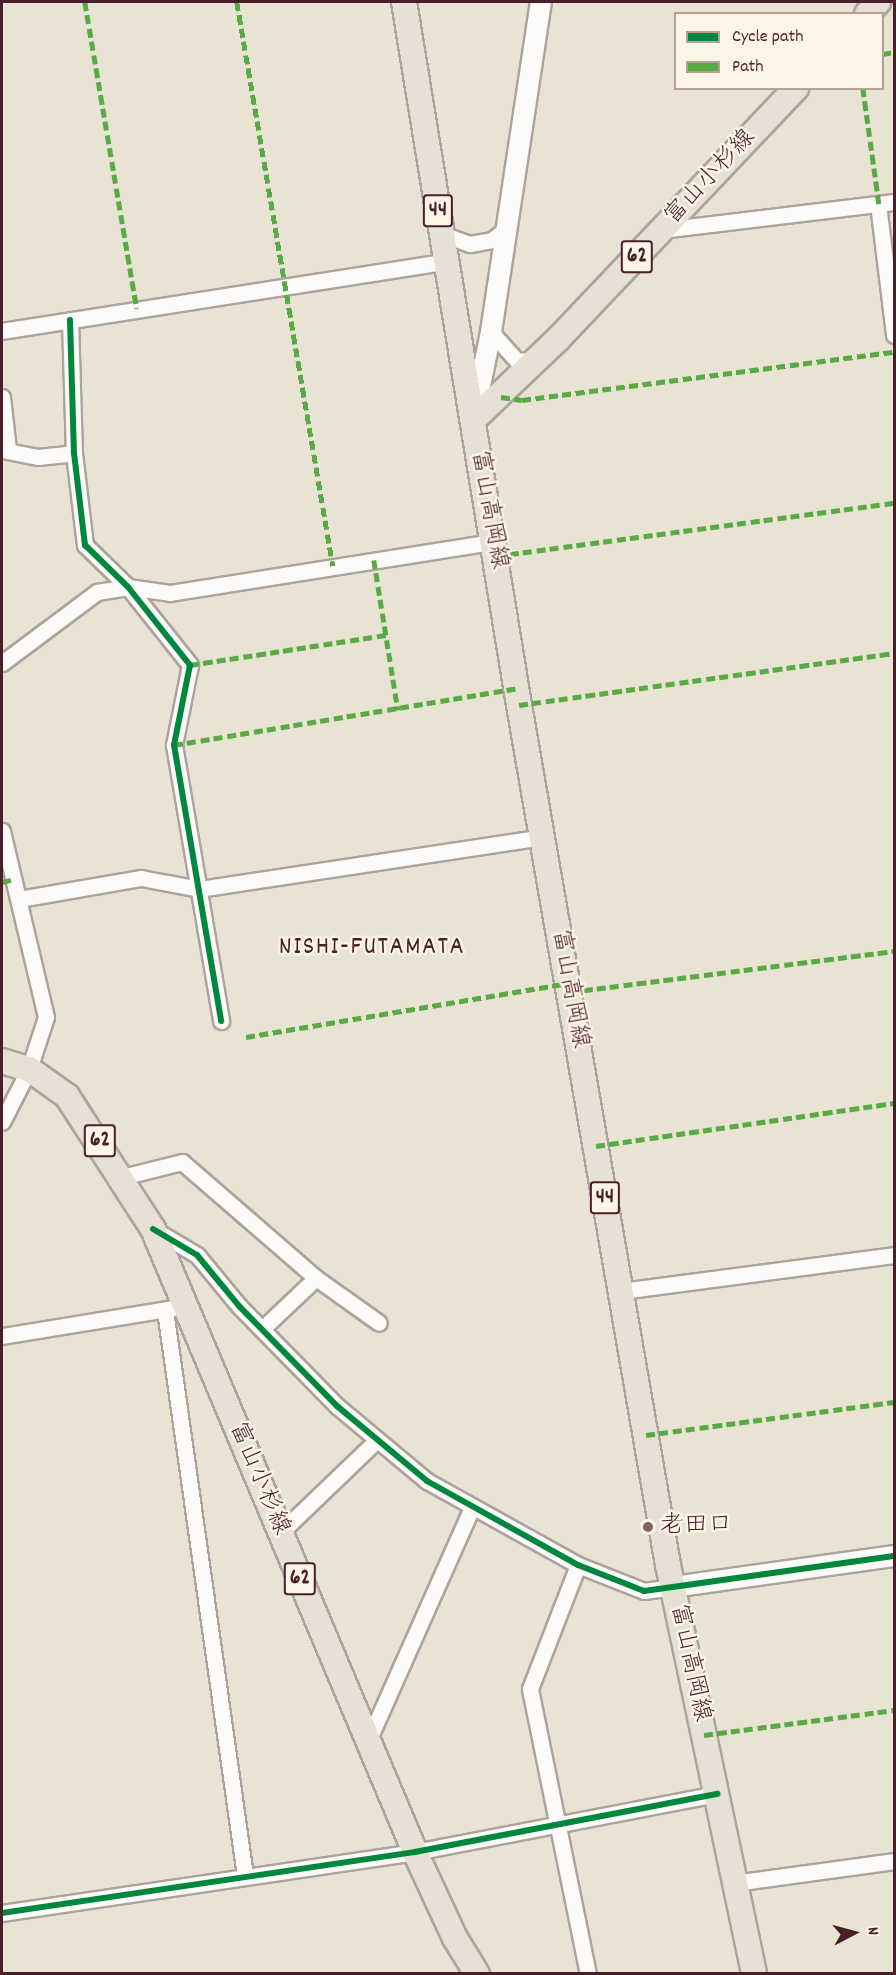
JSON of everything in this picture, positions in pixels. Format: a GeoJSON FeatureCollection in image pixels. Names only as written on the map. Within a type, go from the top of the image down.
{"type":"FeatureCollection","features":[{"type":"Feature","properties":{"kind":"main road","name":"富山高岡線"},"geometry":{"type":"LineString","coordinates":[[404,2],[543,837],[673,1587],[754,1974]]}},
{"type":"Feature","properties":{"kind":"main road","name":"富山小杉線"},"geometry":{"type":"LineString","coordinates":[[473,420],[538,359],[794,90]]}},
{"type":"Feature","properties":{"kind":"main road","name":"富山小杉線"},"geometry":{"type":"LineString","coordinates":[[2,1061],[29,1069],[67,1096],[123,1177],[153,1229],[175,1308],[280,1532],[415,1852],[455,1938],[477,1974]]}},
{"type":"Feature","properties":{"kind":"street"},"geometry":{"type":"LineString","coordinates":[[473,420],[491,332],[541,2]]}},
{"type":"Feature","properties":{"kind":"street"},"geometry":{"type":"LineString","coordinates":[[662,230],[894,202]]}},
{"type":"Feature","properties":{"kind":"street"},"geometry":{"type":"LineString","coordinates":[[878,204],[894,335]]}},
{"type":"Feature","properties":{"kind":"street"},"geometry":{"type":"LineString","coordinates":[[442,234],[470,244],[492,240],[507,228]]}},
{"type":"Feature","properties":{"kind":"street"},"geometry":{"type":"LineString","coordinates":[[2,331],[447,261]]}},
{"type":"Feature","properties":{"kind":"street"},"geometry":{"type":"LineString","coordinates":[[70,320],[74,453],[85,545],[128,587],[190,665],[174,745],[221,1021]]}},
{"type":"Feature","properties":{"kind":"street"},"geometry":{"type":"LineString","coordinates":[[491,332],[517,361],[538,359]]}},
{"type":"Feature","properties":{"kind":"street"},"geometry":{"type":"LineString","coordinates":[[2,397],[5,450],[38,457],[74,453]]}},
{"type":"Feature","properties":{"kind":"street"},"geometry":{"type":"LineString","coordinates":[[2,663],[97,592],[128,587],[170,593],[493,542]]}},
{"type":"Feature","properties":{"kind":"street"},"geometry":{"type":"LineString","coordinates":[[2,831],[46,1017],[29,1069],[2,1122]]}},
{"type":"Feature","properties":{"kind":"street"},"geometry":{"type":"LineString","coordinates":[[19,898],[141,878],[199,889],[543,837]]}},
{"type":"Feature","properties":{"kind":"street"},"geometry":{"type":"LineString","coordinates":[[123,1177],[182,1162],[316,1278],[380,1323]]}},
{"type":"Feature","properties":{"kind":"street"},"geometry":{"type":"LineString","coordinates":[[153,1229],[197,1255],[262,1329],[337,1406],[427,1482],[578,1565],[644,1591],[894,1556]]}},
{"type":"Feature","properties":{"kind":"street"},"geometry":{"type":"LineString","coordinates":[[621,1291],[894,1255]]}},
{"type":"Feature","properties":{"kind":"street"},"geometry":{"type":"LineString","coordinates":[[262,1329],[316,1278]]}},
{"type":"Feature","properties":{"kind":"street"},"geometry":{"type":"LineString","coordinates":[[2,1336],[175,1308],[245,1876]]}},
{"type":"Feature","properties":{"kind":"street"},"geometry":{"type":"LineString","coordinates":[[280,1532],[377,1440]]}},
{"type":"Feature","properties":{"kind":"street"},"geometry":{"type":"LineString","coordinates":[[368,1741],[472,1507]]}},
{"type":"Feature","properties":{"kind":"street"},"geometry":{"type":"LineString","coordinates":[[578,1565],[530,1689],[588,1974]]}},
{"type":"Feature","properties":{"kind":"street"},"geometry":{"type":"LineString","coordinates":[[2,1913],[415,1852],[558,1827],[717,1794]]}},
{"type":"Feature","properties":{"kind":"street"},"geometry":{"type":"LineString","coordinates":[[734,1883],[894,1861]]}},
{"type":"Feature","properties":{"kind":"marked path"},"geometry":{"type":"LineString","coordinates":[[85,2],[137,309]]}},
{"type":"Feature","properties":{"kind":"marked path"},"geometry":{"type":"LineString","coordinates":[[237,2],[333,566]]}},
{"type":"Feature","properties":{"kind":"marked path"},"geometry":{"type":"LineString","coordinates":[[884,54],[894,52]]}},
{"type":"Feature","properties":{"kind":"marked path"},"geometry":{"type":"LineString","coordinates":[[863,90],[879,204]]}},
{"type":"Feature","properties":{"kind":"marked path"},"geometry":{"type":"LineString","coordinates":[[501,397],[522,400],[894,352]]}},
{"type":"Feature","properties":{"kind":"marked path"},"geometry":{"type":"LineString","coordinates":[[496,556],[894,503]]}},
{"type":"Feature","properties":{"kind":"marked path"},"geometry":{"type":"LineString","coordinates":[[374,560],[398,710]]}},
{"type":"Feature","properties":{"kind":"marked path"},"geometry":{"type":"LineString","coordinates":[[190,665],[386,635]]}},
{"type":"Feature","properties":{"kind":"marked path"},"geometry":{"type":"LineString","coordinates":[[519,705],[894,653]]}},
{"type":"Feature","properties":{"kind":"marked path"},"geometry":{"type":"LineString","coordinates":[[174,745],[517,688]]}},
{"type":"Feature","properties":{"kind":"marked path"},"geometry":{"type":"LineString","coordinates":[[2,882],[14,879]]}},
{"type":"Feature","properties":{"kind":"marked path"},"geometry":{"type":"LineString","coordinates":[[570,992],[894,951]]}},
{"type":"Feature","properties":{"kind":"marked path"},"geometry":{"type":"LineString","coordinates":[[246,1037],[568,983]]}},
{"type":"Feature","properties":{"kind":"marked path"},"geometry":{"type":"LineString","coordinates":[[596,1146],[894,1103]]}},
{"type":"Feature","properties":{"kind":"marked path"},"geometry":{"type":"LineString","coordinates":[[646,1435],[894,1402]]}},
{"type":"Feature","properties":{"kind":"marked path"},"geometry":{"type":"LineString","coordinates":[[704,1735],[894,1710]]}},
{"type":"Feature","properties":{"kind":"cycle path"},"geometry":{"type":"LineString","coordinates":[[70,320],[74,453],[85,545],[128,587],[190,665],[174,745],[221,1021]]}},
{"type":"Feature","properties":{"kind":"cycle path"},"geometry":{"type":"LineString","coordinates":[[153,1229],[197,1255],[239,1306],[337,1406],[427,1481],[578,1565],[644,1591],[894,1556]]}},
{"type":"Feature","properties":{"kind":"cycle path"},"geometry":{"type":"LineString","coordinates":[[2,1913],[415,1852],[717,1794]]}},
{"type":"Feature","properties":{"kind":"place","name":"老田口"},"geometry":{"type":"Point","coordinates":[648,1527]}},
{"type":"Feature","properties":{"kind":"district","name":"NISHI-FUTAMATA"},"geometry":{"type":"Point","coordinates":[372,948]}}]}
